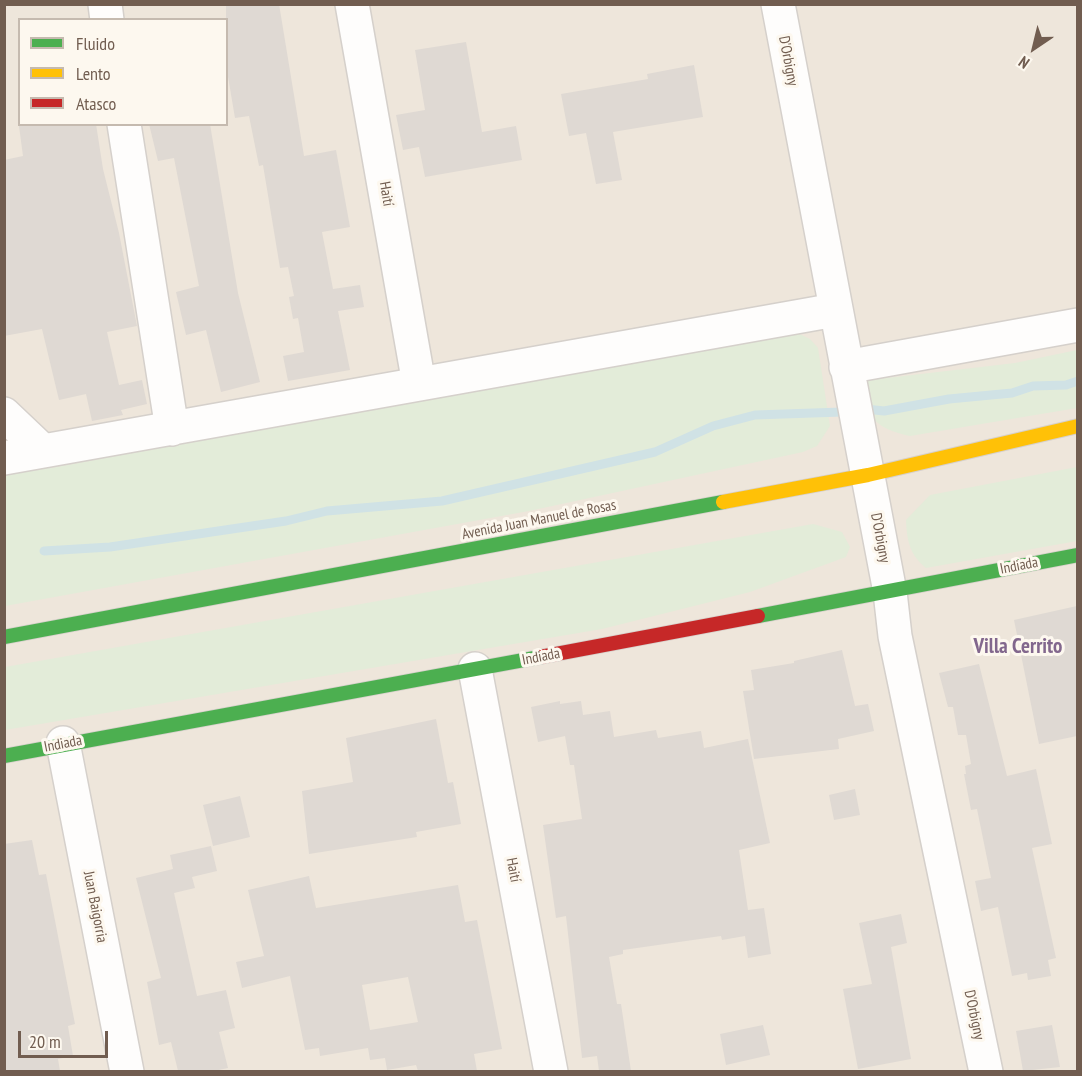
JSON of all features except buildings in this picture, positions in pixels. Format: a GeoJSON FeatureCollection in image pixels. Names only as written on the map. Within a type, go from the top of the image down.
{"type":"FeatureCollection","features":[{"type":"Feature","properties":{"kind":"street","name":"Haití"},"geometry":{"type":"LineString","coordinates":[[352,4],[419,384]]}},
{"type":"Feature","properties":{"kind":"street","name":"D'Orbigny"},"geometry":{"type":"LineString","coordinates":[[778,4],[890,592],[896,636],[986,1071]]}},
{"type":"Feature","properties":{"kind":"street"},"geometry":{"type":"LineString","coordinates":[[124,126],[172,429]]}},
{"type":"Feature","properties":{"kind":"street"},"geometry":{"type":"LineString","coordinates":[[4,458],[835,310]]}},
{"type":"Feature","properties":{"kind":"street"},"geometry":{"type":"LineString","coordinates":[[846,367],[1077,325]]}},
{"type":"Feature","properties":{"kind":"street"},"geometry":{"type":"LineString","coordinates":[[4,414],[43,451]]}},
{"type":"Feature","properties":{"kind":"street","name":"Avenida Juan Manuel de Rosas"},"geometry":{"type":"LineString","coordinates":[[4,637],[868,475],[1077,426]]}},
{"type":"Feature","properties":{"kind":"street","name":"Indiada"},"geometry":{"type":"LineString","coordinates":[[4,756],[63,743],[890,592],[1077,555]]}},
{"type":"Feature","properties":{"kind":"street","name":"Haití"},"geometry":{"type":"LineString","coordinates":[[475,669],[550,1071]]}},
{"type":"Feature","properties":{"kind":"street","name":"Juan Baigorria"},"geometry":{"type":"LineString","coordinates":[[63,743],[127,1071]]}},
{"type":"Feature","properties":{"kind":"shaded area"},"geometry":{"type":"Polygon","coordinates":[[[5,5],[1077,5],[1077,1071],[5,1071],[5,5]]]}},
{"type":"Feature","properties":{"kind":"green space"},"geometry":{"type":"Polygon","coordinates":[[[793,331],[810,339],[818,348],[830,426],[817,446],[803,452],[529,511],[5,606],[5,467],[27,462],[51,468],[793,331]]]}},
{"type":"Feature","properties":{"kind":"green space"},"geometry":{"type":"Polygon","coordinates":[[[1077,350],[1077,408],[910,436],[888,429],[874,419],[866,404],[861,381],[1015,363],[1077,350]]]}},
{"type":"Feature","properties":{"kind":"green space"},"geometry":{"type":"Polygon","coordinates":[[[1077,467],[1077,541],[926,568],[912,552],[906,520],[930,495],[1077,467]]]}},
{"type":"Feature","properties":{"kind":"green space"},"geometry":{"type":"Polygon","coordinates":[[[813,524],[842,532],[850,547],[846,557],[750,592],[602,629],[5,730],[5,667],[813,524]]]}},
{"type":"Feature","properties":{"kind":"waterway"},"geometry":{"type":"LineString","coordinates":[[866,409],[884,411],[949,399],[1012,393],[1033,386],[1066,385],[1078,381]]}},
{"type":"Feature","properties":{"kind":"waterway"},"geometry":{"type":"LineString","coordinates":[[44,551],[110,547],[286,521],[327,511],[442,501],[655,452],[713,426],[755,415],[842,412]]}},
{"type":"Feature","properties":{"kind":"traffic: fast"},"geometry":{"type":"LineString","coordinates":[[4,637],[723,502]]}},
{"type":"Feature","properties":{"kind":"traffic: fast"},"geometry":{"type":"LineString","coordinates":[[758,616],[1078,555]]}},
{"type":"Feature","properties":{"kind":"traffic: fast"},"geometry":{"type":"LineString","coordinates":[[4,756],[540,657]]}},
{"type":"Feature","properties":{"kind":"traffic: slow"},"geometry":{"type":"LineString","coordinates":[[723,502],[868,475],[1078,426]]}},
{"type":"Feature","properties":{"kind":"traffic: jam"},"geometry":{"type":"LineString","coordinates":[[540,657],[758,616]]}},
{"type":"Feature","properties":{"kind":"district","name":"Villa Cerrito"},"geometry":{"type":"Point","coordinates":[1018,647]}}]}
